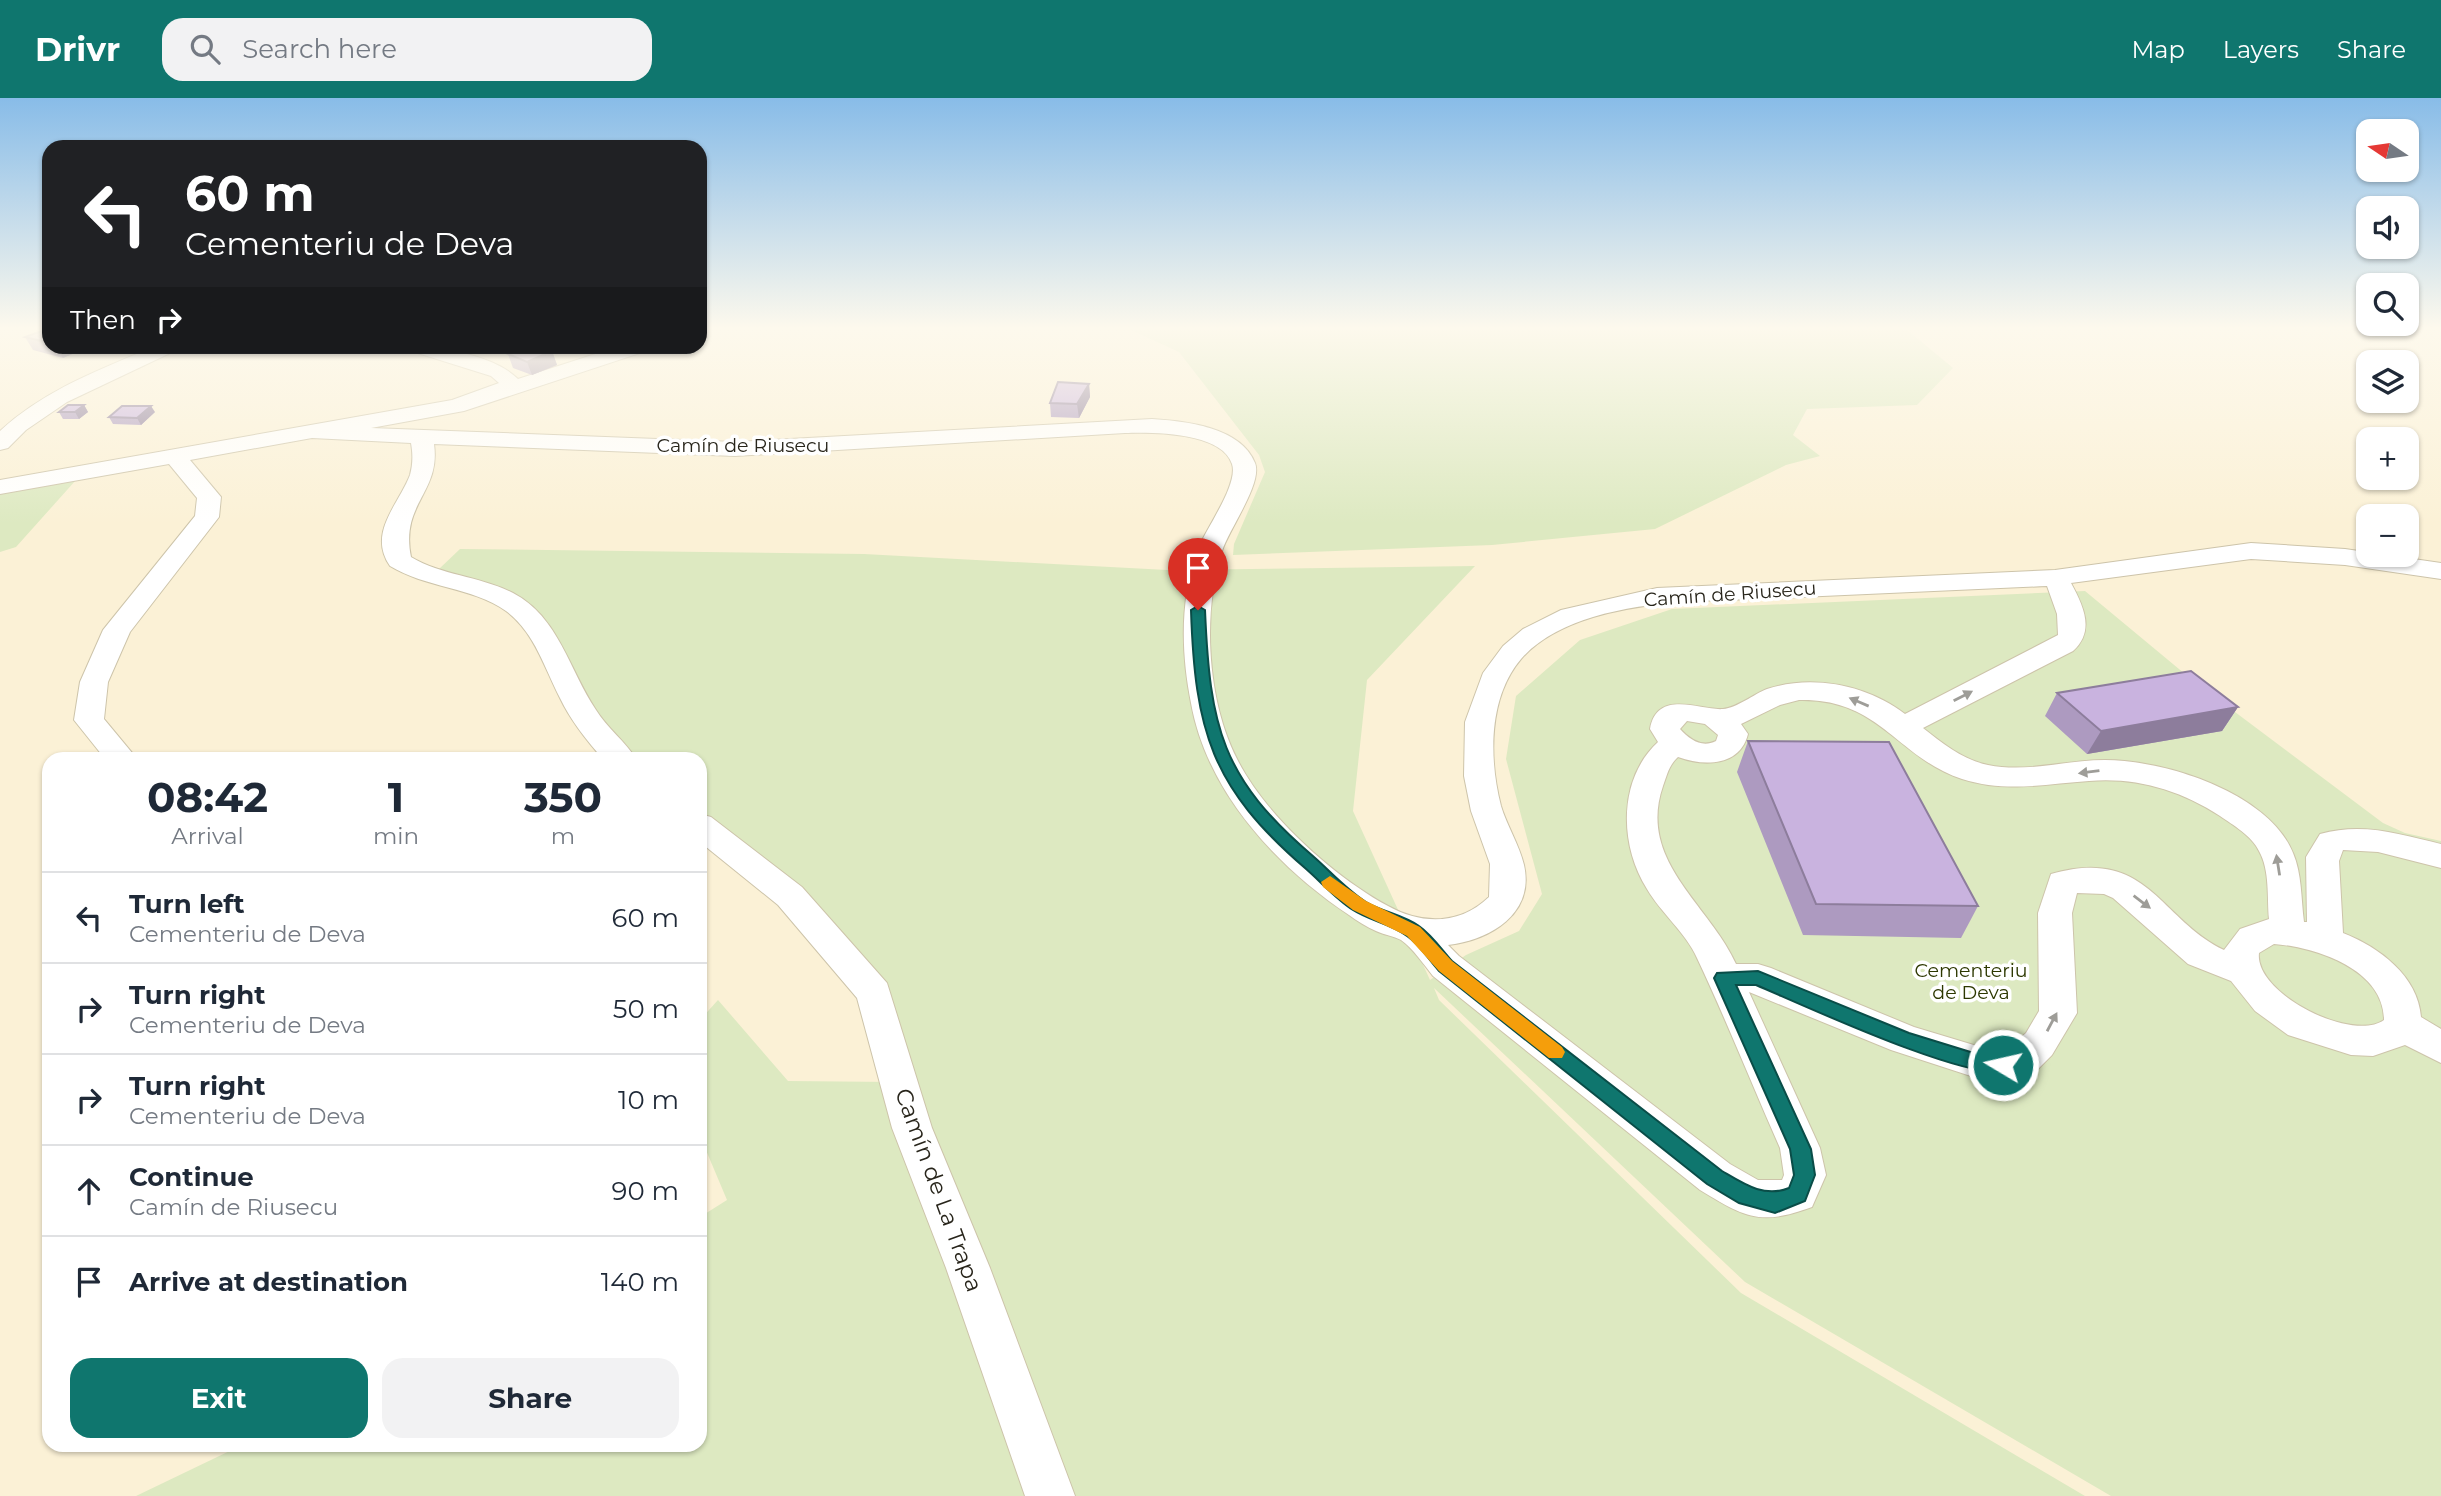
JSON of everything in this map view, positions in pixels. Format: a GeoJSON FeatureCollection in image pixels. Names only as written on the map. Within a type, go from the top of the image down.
{"type":"FeatureCollection","features":[{"type":"Feature","properties":{"kind":"street"},"geometry":{"type":"LineString","coordinates":[[0,443],[37,409],[66,394]]}},
{"type":"Feature","properties":{"kind":"street"},"geometry":{"type":"LineString","coordinates":[[472,394],[431,429],[421,482],[399,516],[395,530],[399,561],[436,580],[492,592],[516,606],[543,633],[588,722],[615,752]]}},
{"type":"Feature","properties":{"kind":"street"},"geometry":{"type":"LineString","coordinates":[[456,406],[496,394]]}},
{"type":"Feature","properties":{"kind":"street","name":"Camín de Riusecu"},"geometry":{"type":"LineString","coordinates":[[0,487],[313,432],[387,427],[782,449],[954,436],[1152,427],[1196,432],[1218,440],[1237,452],[1245,469],[1241,487],[1222,520],[1206,562],[1198,610],[1200,670],[1208,719],[1222,760],[1249,804],[1322,877],[1360,906],[1413,931],[1448,931],[1482,923],[1506,901],[1508,866],[1485,805],[1477,757],[1477,728],[1483,699],[1502,665],[1525,640],[1558,621],[1609,604],[1657,596],[2054,578],[2251,551],[2345,556],[2441,571]]}},
{"type":"Feature","properties":{"kind":"street"},"geometry":{"type":"LineString","coordinates":[[116,752],[89,720],[94,682],[117,630],[207,517],[209,498],[173,456]]}},
{"type":"Feature","properties":{"kind":"street"},"geometry":{"type":"LineString","coordinates":[[1902,727],[2063,645],[2072,637],[2073,623],[2061,587],[2054,578]]}},
{"type":"Feature","properties":{"kind":"street"},"geometry":{"type":"LineString","coordinates":[[1413,931],[1446,966],[1715,1177],[1747,1196],[1775,1203],[1797,1194],[1805,1175],[1800,1149],[1710,948],[1660,883],[1646,845],[1642,824],[1644,796],[1657,760],[1675,743],[1705,754],[1724,751],[1730,746],[1733,734],[1723,722],[1787,693],[1827,692],[1855,698],[1888,715],[1919,744],[1945,760],[2004,779],[2037,779],[2107,770],[2184,782],[2209,793],[2269,838],[2278,855],[2289,932]]}},
{"type":"Feature","properties":{"kind":"street","name":"Camín de La Trapa"},"geometry":{"type":"LineString","coordinates":[[707,831],[790,896],[874,993],[912,1128],[968,1268],[1050,1496]]}},
{"type":"Feature","properties":{"kind":"street"},"geometry":{"type":"LineString","coordinates":[[2327,941],[2323,921],[2323,852],[2330,842],[2342,836],[2363,838],[2441,856]]}},
{"type":"Feature","properties":{"kind":"street"},"geometry":{"type":"LineString","coordinates":[[1723,978],[1758,978],[1927,1047],[1977,1062],[2003,1065],[2023,1059],[2039,1044],[2057,1013],[2055,913],[2063,883],[2088,878],[2114,883],[2142,900],[2203,956],[2242,971]]}},
{"type":"Feature","properties":{"kind":"street"},"geometry":{"type":"LineString","coordinates":[[2289,932],[2327,941],[2350,951],[2389,980],[2400,996],[2405,1012],[2403,1025],[2393,1036],[2374,1041],[2350,1040],[2322,1033],[2271,1006],[2253,988],[2242,971],[2239,955],[2245,942],[2258,934],[2289,932]]}},
{"type":"Feature","properties":{"kind":"street"},"geometry":{"type":"LineString","coordinates":[[2403,1025],[2441,1048]]}},
{"type":"Feature","properties":{"kind":"green space"},"geometry":{"type":"Polygon","coordinates":[[[1212,394],[1927,394],[1917,405],[1807,409],[1793,435],[1820,456],[1786,465],[1655,529],[1492,545],[1233,555],[1234,544],[1265,472],[1259,455],[1212,394]]]}},
{"type":"Feature","properties":{"kind":"green space"},"geometry":{"type":"Polygon","coordinates":[[[76,480],[16,547],[0,552],[0,491],[76,480]]]}},
{"type":"Feature","properties":{"kind":"green space","name":"Cementeriu de Deva"},"geometry":{"type":"Polygon","coordinates":[[[460,549],[864,554],[1167,570],[1475,566],[1367,680],[1353,811],[1430,980],[1466,955],[1519,931],[1542,894],[1506,759],[1516,696],[1580,640],[1672,609],[2085,591],[2191,679],[2383,823],[2405,833],[2441,841],[2441,1496],[2111,1496],[1745,1282],[1434,988],[1439,1000],[1741,1293],[2085,1496],[136,1496],[228,1452],[707,1452],[707,1213],[727,1200],[707,1153],[707,1012],[718,1000],[788,1081],[892,1082],[880,990],[707,823],[707,752],[627,752],[612,740],[549,629],[439,569],[460,549]]]}},
{"type":"Feature","properties":{"kind":"building"},"geometry":{"type":"Polygon","coordinates":[[[1053,394],[1083,394],[1077,404],[1050,403],[1053,394]]]}},
{"type":"Feature","properties":{"kind":"building"},"geometry":{"type":"Polygon","coordinates":[[[68,405],[84,405],[75,412],[59,412],[68,405]]]}},
{"type":"Feature","properties":{"kind":"building"},"geometry":{"type":"Polygon","coordinates":[[[122,406],[151,406],[137,418],[109,417],[122,406]]]}},
{"type":"Feature","properties":{"kind":"building"},"geometry":{"type":"Polygon","coordinates":[[[2191,671],[2238,707],[2101,731],[2057,693],[2191,671]]]}},
{"type":"Feature","properties":{"kind":"building"},"geometry":{"type":"Polygon","coordinates":[[[1748,741],[1889,742],[1978,906],[1816,904],[1748,741]]]}},
{"type":"Feature","properties":{"kind":"slow traffic"},"geometry":{"type":"LineString","coordinates":[[1330,882],[1360,906],[1386,921],[1413,931],[1446,966],[1556,1052]]}},
{"type":"Feature","properties":{"kind":"route"},"geometry":{"type":"LineString","coordinates":[[1198,610],[1200,670],[1208,719],[1222,760],[1249,804],[1322,877],[1360,906],[1386,921],[1413,931],[1446,966],[1715,1177],[1747,1196],[1775,1203],[1797,1194],[1805,1175],[1800,1149],[1723,978],[1758,978],[1904,1039],[1977,1062],[2003,1065]]}}]}
